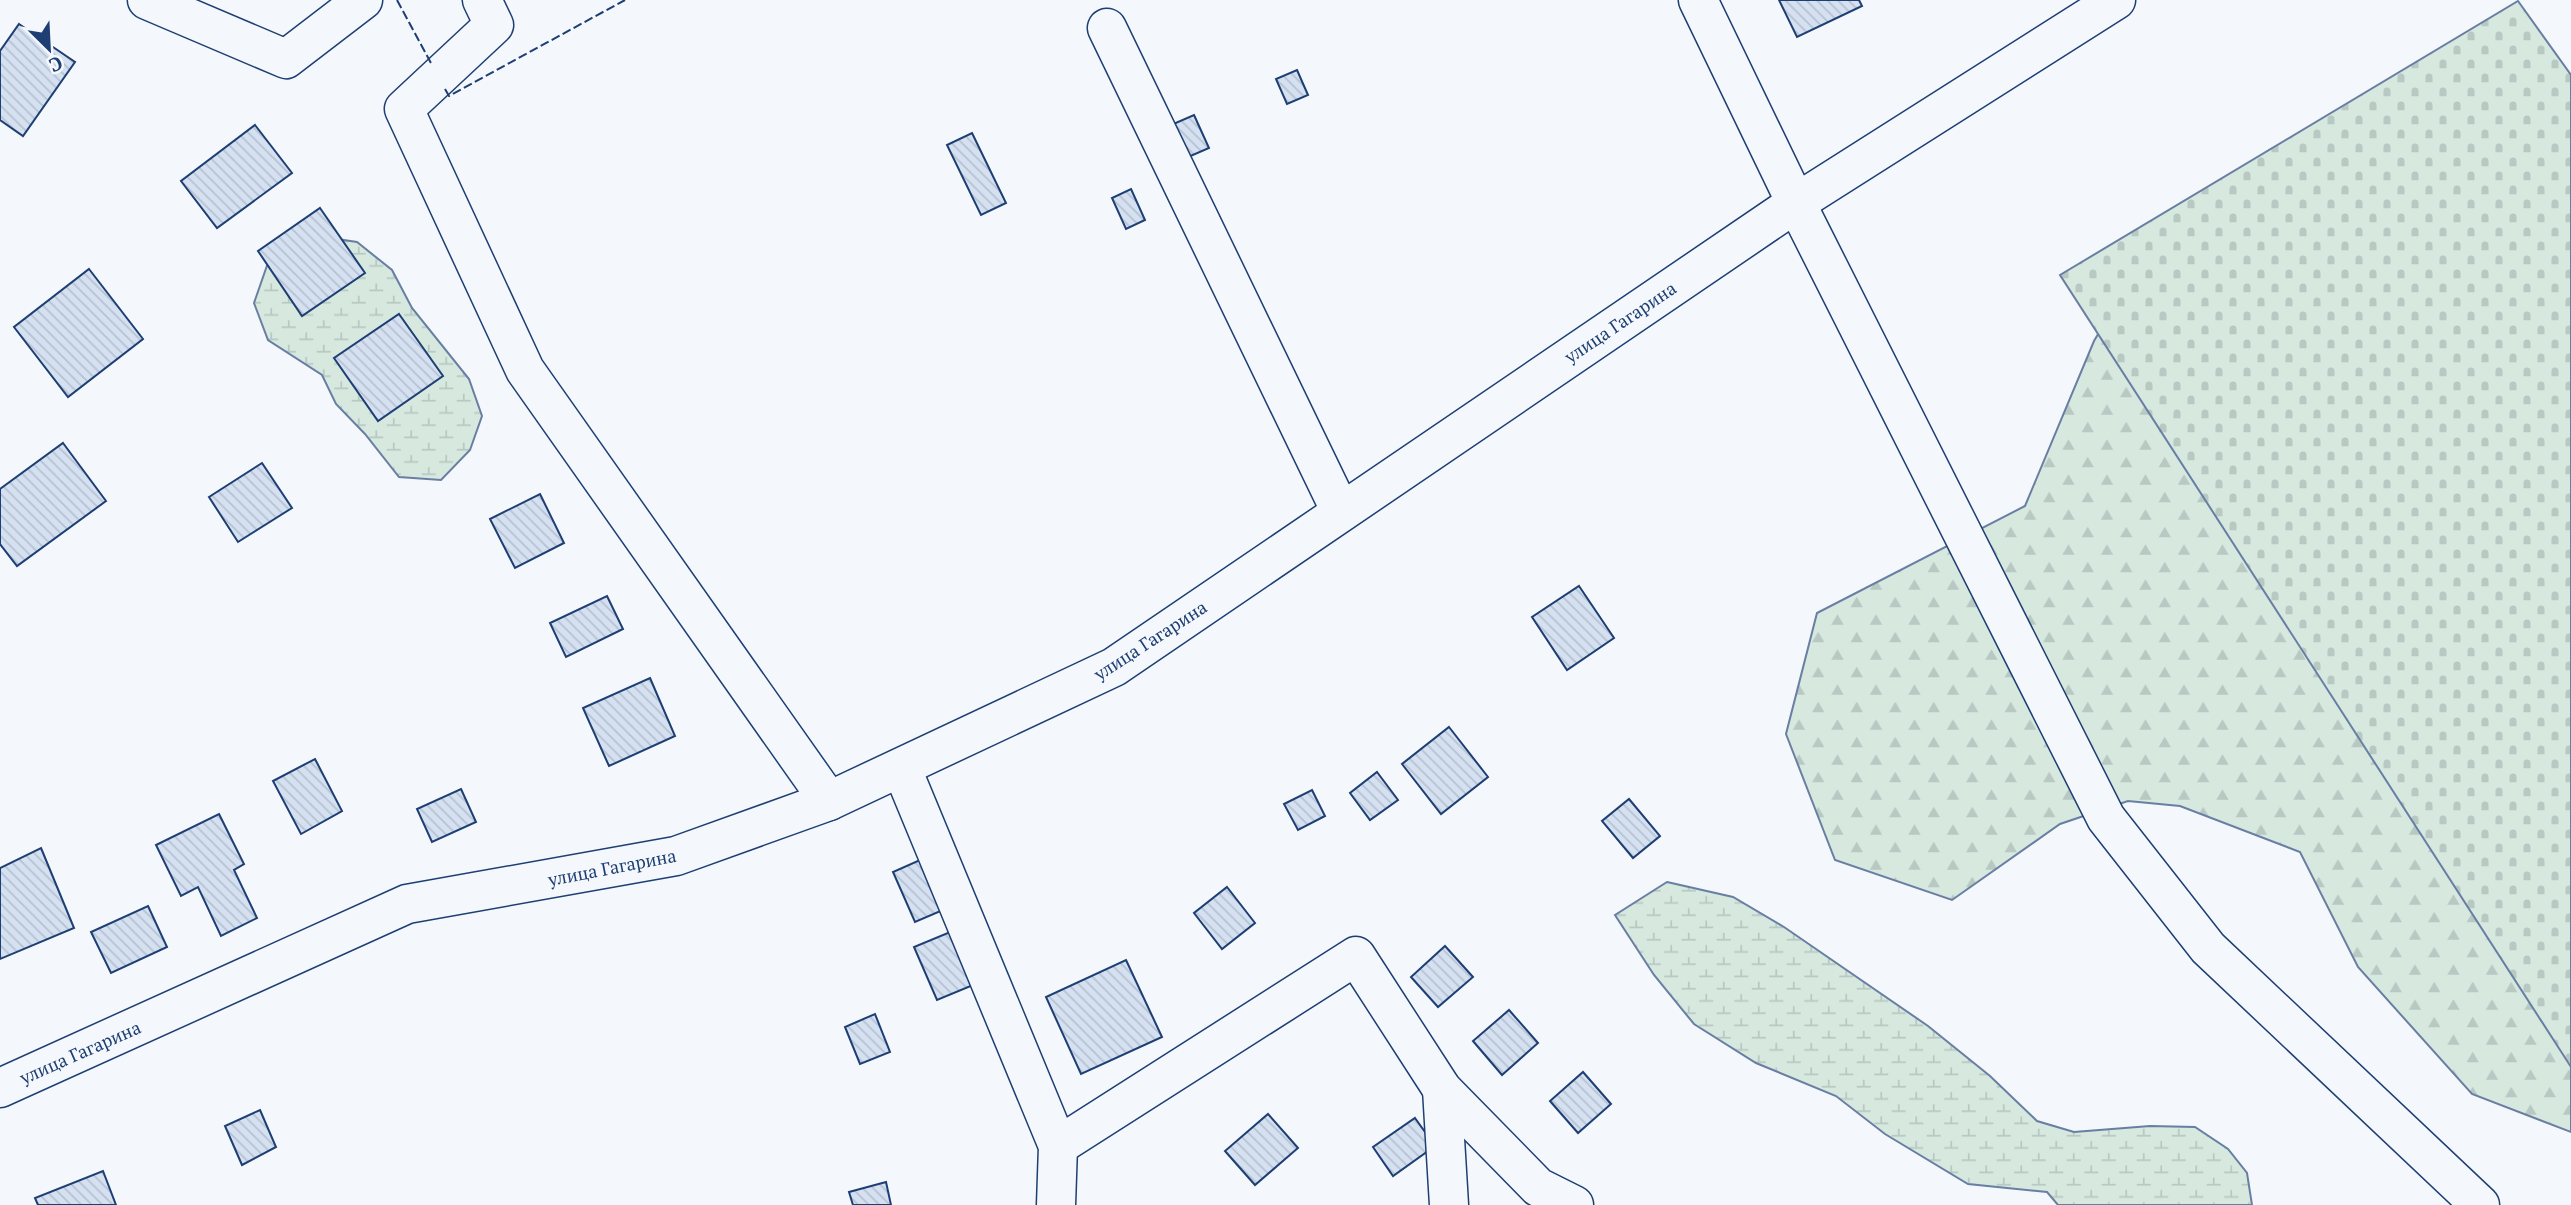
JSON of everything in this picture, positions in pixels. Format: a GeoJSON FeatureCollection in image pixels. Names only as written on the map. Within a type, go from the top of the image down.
{"type":"FeatureCollection","features":[{"type":"Feature","properties":{"kind":"street"},"geometry":{"type":"LineString","coordinates":[[147,0],[286,59],[363,0]]}},
{"type":"Feature","properties":{"kind":"street"},"geometry":{"type":"LineString","coordinates":[[482,0],[494,25],[404,109],[525,370],[829,801]]}},
{"type":"Feature","properties":{"kind":"street"},"geometry":{"type":"LineString","coordinates":[[1698,0],[1796,202],[2106,818],[2208,948],[2480,1205]]}},
{"type":"Feature","properties":{"kind":"street","name":"улица Гагарина"},"geometry":{"type":"LineString","coordinates":[[0,1088],[407,904],[676,856],[829,801],[902,769],[1114,667],[1796,202],[2116,0]]}},
{"type":"Feature","properties":{"kind":"street"},"geometry":{"type":"LineString","coordinates":[[1107,28],[1341,512]]}},
{"type":"Feature","properties":{"kind":"street"},"geometry":{"type":"LineString","coordinates":[[902,769],[1058,1146],[1056,1205]]}},
{"type":"Feature","properties":{"kind":"street"},"geometry":{"type":"LineString","coordinates":[[1058,1146],[1356,956],[1442,1089],[1538,1187],[1574,1205]]}},
{"type":"Feature","properties":{"kind":"street"},"geometry":{"type":"LineString","coordinates":[[1442,1089],[1449,1205]]}},
{"type":"Feature","properties":{"kind":"green space"},"geometry":{"type":"Polygon","coordinates":[[[2518,1],[2571,75],[2571,1067],[2060,275],[2518,1]]]}},
{"type":"Feature","properties":{"kind":"green space"},"geometry":{"type":"Polygon","coordinates":[[[2431,77],[2571,83],[2571,1132],[2472,1094],[2358,967],[2300,852],[2180,806],[2128,801],[2060,824],[1952,900],[1835,860],[1786,734],[1817,613],[2025,506],[2094,341],[2163,225],[2271,149],[2431,77]]]}},
{"type":"Feature","properties":{"kind":"green space"},"geometry":{"type":"Polygon","coordinates":[[[310,235],[357,242],[392,270],[412,308],[469,379],[482,416],[470,450],[441,480],[399,477],[365,434],[336,404],[322,375],[268,340],[254,303],[270,257],[310,235]]]}},
{"type":"Feature","properties":{"kind":"green space"},"geometry":{"type":"Polygon","coordinates":[[[1667,882],[1733,897],[1784,927],[1928,1026],[1990,1076],[2037,1121],[2074,1132],[2150,1126],[2195,1127],[2228,1149],[2247,1173],[2252,1205],[2058,1205],[2047,1192],[1968,1184],[1885,1134],[1836,1096],[1756,1063],[1694,1024],[1654,975],[1615,915],[1667,882]]]}},
{"type":"Feature","properties":{"kind":"building"},"geometry":{"type":"Polygon","coordinates":[[[1779,0],[1859,0],[1862,6],[1797,37],[1779,0]]]}},
{"type":"Feature","properties":{"kind":"building"},"geometry":{"type":"Polygon","coordinates":[[[19,24],[75,62],[23,136],[0,120],[0,51],[19,24]]]}},
{"type":"Feature","properties":{"kind":"building"},"geometry":{"type":"Polygon","coordinates":[[[1297,70],[1308,95],[1287,104],[1276,79],[1297,70]]]}},
{"type":"Feature","properties":{"kind":"building"},"geometry":{"type":"Polygon","coordinates":[[[1194,115],[1209,148],[1186,158],[1171,125],[1194,115]]]}},
{"type":"Feature","properties":{"kind":"building"},"geometry":{"type":"Polygon","coordinates":[[[255,125],[292,173],[217,228],[181,181],[255,125]]]}},
{"type":"Feature","properties":{"kind":"building"},"geometry":{"type":"Polygon","coordinates":[[[972,133],[1006,203],[981,215],[947,145],[972,133]]]}},
{"type":"Feature","properties":{"kind":"building"},"geometry":{"type":"Polygon","coordinates":[[[1131,189],[1145,220],[1126,229],[1112,198],[1131,189]]]}},
{"type":"Feature","properties":{"kind":"building"},"geometry":{"type":"Polygon","coordinates":[[[320,208],[365,273],[302,316],[258,251],[320,208]]]}},
{"type":"Feature","properties":{"kind":"building"},"geometry":{"type":"Polygon","coordinates":[[[89,269],[143,339],[68,397],[14,327],[89,269]]]}},
{"type":"Feature","properties":{"kind":"building"},"geometry":{"type":"Polygon","coordinates":[[[399,314],[443,376],[378,421],[334,358],[399,314]]]}},
{"type":"Feature","properties":{"kind":"building"},"geometry":{"type":"Polygon","coordinates":[[[63,443],[106,501],[17,566],[0,544],[0,489],[63,443]]]}},
{"type":"Feature","properties":{"kind":"building"},"geometry":{"type":"Polygon","coordinates":[[[262,463],[292,508],[238,542],[209,497],[262,463]]]}},
{"type":"Feature","properties":{"kind":"building"},"geometry":{"type":"Polygon","coordinates":[[[540,494],[564,543],[515,568],[490,519],[540,494]]]}},
{"type":"Feature","properties":{"kind":"building"},"geometry":{"type":"Polygon","coordinates":[[[1579,586],[1614,638],[1567,670],[1532,617],[1579,586]]]}},
{"type":"Feature","properties":{"kind":"building"},"geometry":{"type":"Polygon","coordinates":[[[607,596],[623,629],[566,657],[550,623],[607,596]]]}},
{"type":"Feature","properties":{"kind":"building"},"geometry":{"type":"Polygon","coordinates":[[[650,678],[675,736],[609,766],[583,708],[650,678]]]}},
{"type":"Feature","properties":{"kind":"building"},"geometry":{"type":"Polygon","coordinates":[[[1449,727],[1488,777],[1441,814],[1402,764],[1449,727]]]}},
{"type":"Feature","properties":{"kind":"building"},"geometry":{"type":"Polygon","coordinates":[[[315,759],[342,811],[301,834],[273,781],[315,759]]]}},
{"type":"Feature","properties":{"kind":"building"},"geometry":{"type":"Polygon","coordinates":[[[1377,772],[1398,800],[1370,820],[1350,793],[1377,772]]]}},
{"type":"Feature","properties":{"kind":"building"},"geometry":{"type":"Polygon","coordinates":[[[461,789],[476,822],[432,842],[417,809],[461,789]]]}},
{"type":"Feature","properties":{"kind":"building"},"geometry":{"type":"Polygon","coordinates":[[[1312,790],[1325,816],[1298,830],[1284,804],[1312,790]]]}},
{"type":"Feature","properties":{"kind":"building"},"geometry":{"type":"Polygon","coordinates":[[[1629,799],[1660,836],[1633,858],[1602,821],[1629,799]]]}},
{"type":"Feature","properties":{"kind":"building"},"geometry":{"type":"Polygon","coordinates":[[[219,814],[244,864],[234,870],[257,918],[221,936],[198,887],[181,896],[156,845],[219,814]]]}},
{"type":"Feature","properties":{"kind":"building"},"geometry":{"type":"Polygon","coordinates":[[[41,848],[74,928],[0,959],[0,868],[41,848]]]}},
{"type":"Feature","properties":{"kind":"building"},"geometry":{"type":"Polygon","coordinates":[[[929,856],[950,907],[915,922],[893,872],[929,856]]]}},
{"type":"Feature","properties":{"kind":"building"},"geometry":{"type":"Polygon","coordinates":[[[1227,887],[1255,923],[1222,949],[1194,913],[1227,887]]]}},
{"type":"Feature","properties":{"kind":"building"},"geometry":{"type":"Polygon","coordinates":[[[148,906],[167,947],[111,973],[91,932],[148,906]]]}},
{"type":"Feature","properties":{"kind":"building"},"geometry":{"type":"Polygon","coordinates":[[[955,930],[978,983],[937,1000],[914,947],[955,930]]]}},
{"type":"Feature","properties":{"kind":"building"},"geometry":{"type":"Polygon","coordinates":[[[1445,946],[1473,977],[1438,1007],[1411,977],[1445,946]]]}},
{"type":"Feature","properties":{"kind":"building"},"geometry":{"type":"Polygon","coordinates":[[[1126,960],[1162,1037],[1081,1074],[1046,997],[1126,960]]]}},
{"type":"Feature","properties":{"kind":"building"},"geometry":{"type":"Polygon","coordinates":[[[1509,1010],[1538,1043],[1502,1075],[1473,1041],[1509,1010]]]}},
{"type":"Feature","properties":{"kind":"building"},"geometry":{"type":"Polygon","coordinates":[[[875,1014],[890,1052],[860,1064],[845,1027],[875,1014]]]}},
{"type":"Feature","properties":{"kind":"building"},"geometry":{"type":"Polygon","coordinates":[[[1583,1072],[1611,1104],[1578,1133],[1550,1101],[1583,1072]]]}},
{"type":"Feature","properties":{"kind":"building"},"geometry":{"type":"Polygon","coordinates":[[[260,1110],[276,1147],[242,1165],[225,1126],[260,1110]]]}},
{"type":"Feature","properties":{"kind":"building"},"geometry":{"type":"Polygon","coordinates":[[[1268,1114],[1298,1148],[1255,1185],[1225,1151],[1268,1114]]]}},
{"type":"Feature","properties":{"kind":"building"},"geometry":{"type":"Polygon","coordinates":[[[1415,1118],[1435,1146],[1393,1176],[1373,1147],[1415,1118]]]}},
{"type":"Feature","properties":{"kind":"building"},"geometry":{"type":"Polygon","coordinates":[[[103,1171],[116,1205],[38,1205],[35,1198],[103,1171]]]}},
{"type":"Feature","properties":{"kind":"building"},"geometry":{"type":"Polygon","coordinates":[[[886,1182],[891,1205],[853,1205],[849,1192],[886,1182]]]}},
{"type":"Feature","properties":{"kind":"fence"},"geometry":{"type":"LineString","coordinates":[[397,0],[432,65]]}},
{"type":"Feature","properties":{"kind":"fence"},"geometry":{"type":"LineString","coordinates":[[445,89],[449,96],[625,0]]}}]}
